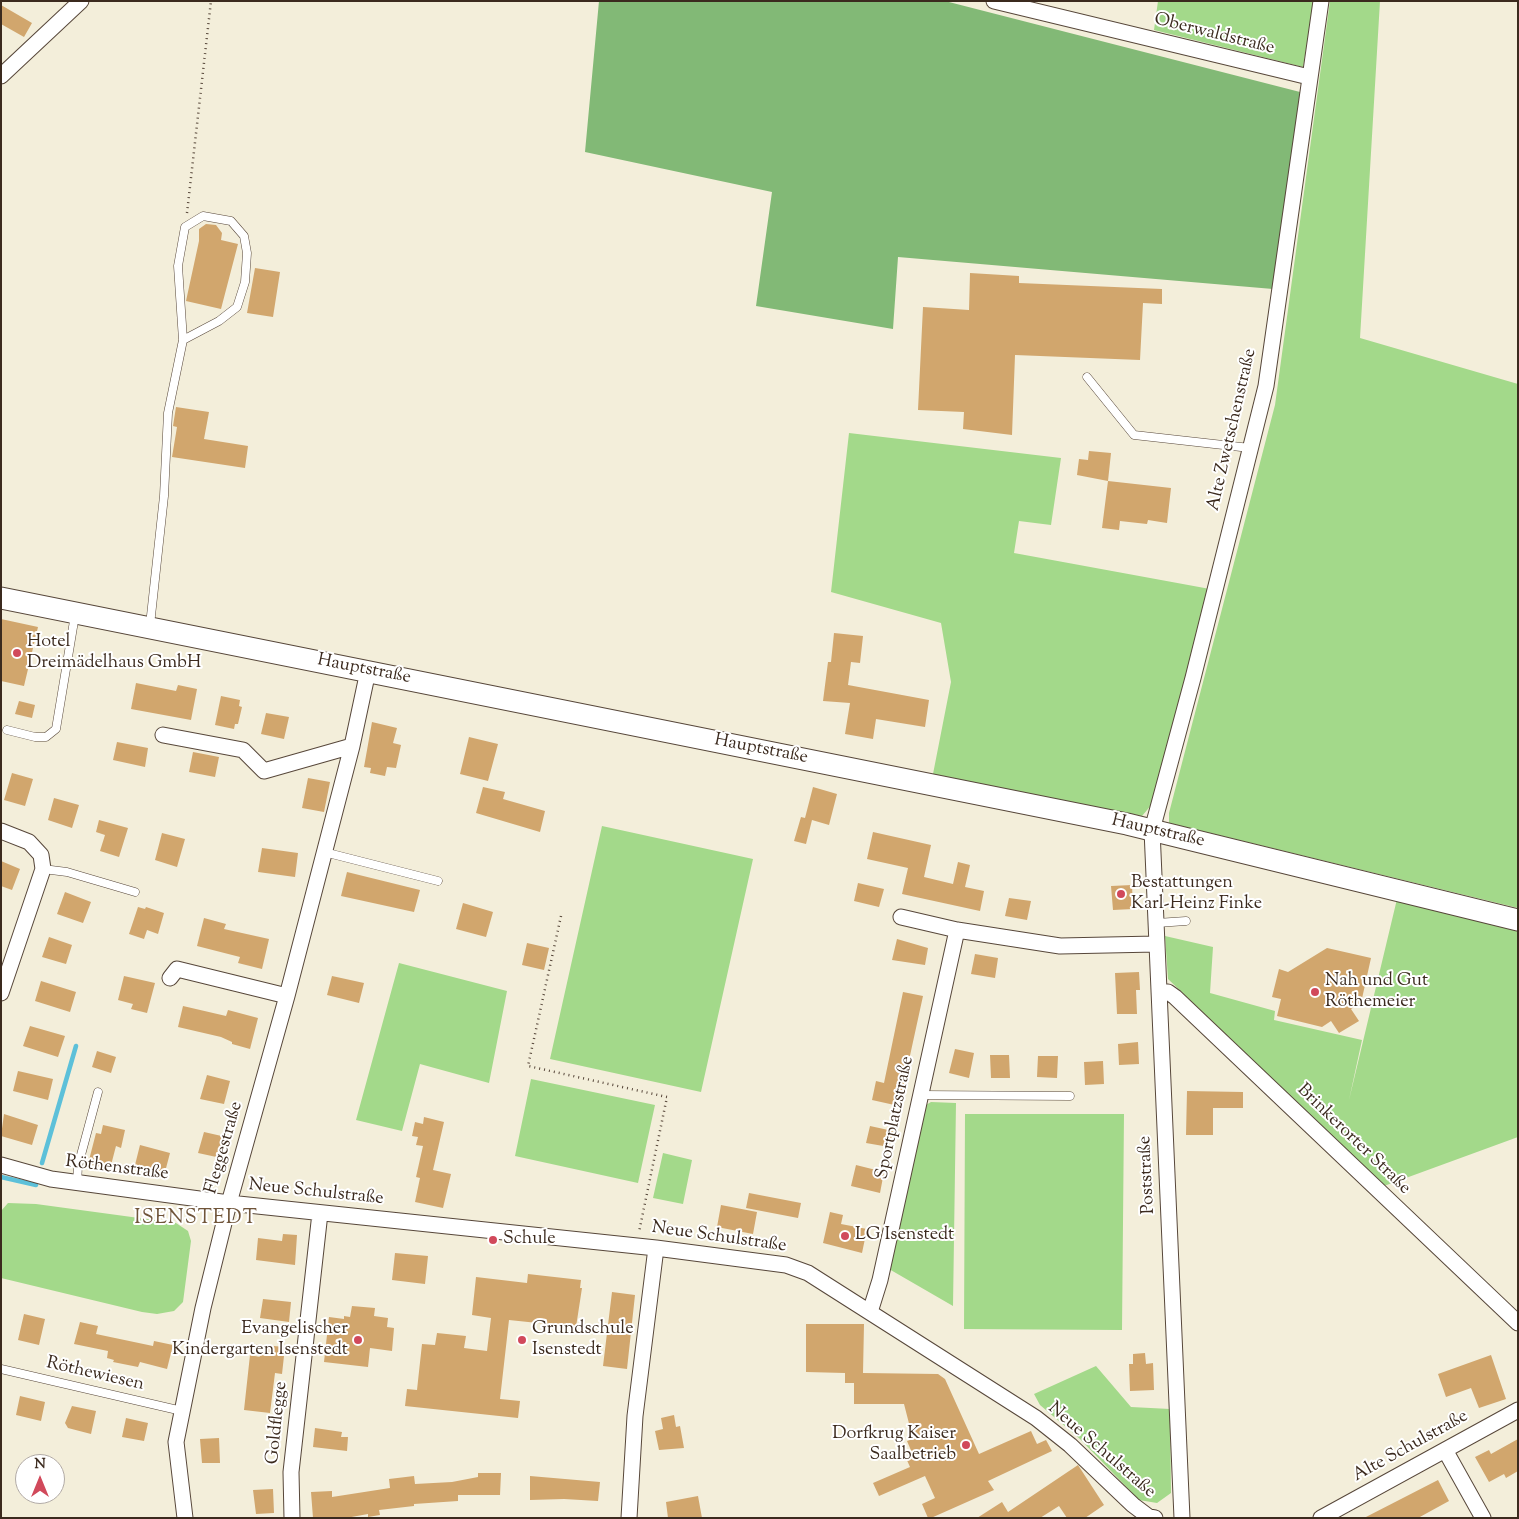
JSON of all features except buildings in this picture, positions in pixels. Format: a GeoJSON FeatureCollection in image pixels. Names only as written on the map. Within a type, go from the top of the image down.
{"type":"FeatureCollection","features":[{"type":"Feature","properties":{"kind":"main road","name":"Hauptstraße"},"geometry":{"type":"LineString","coordinates":[[1,598],[1152,830],[1518,920]]}},
{"type":"Feature","properties":{"kind":"street"},"geometry":{"type":"LineString","coordinates":[[1,76],[81,1]]}},
{"type":"Feature","properties":{"kind":"street","name":"Oberwaldstraße"},"geometry":{"type":"LineString","coordinates":[[994,1],[1309,77]]}},
{"type":"Feature","properties":{"kind":"street","name":"Alte Zwetschenstraße"},"geometry":{"type":"LineString","coordinates":[[1152,830],[1193,678],[1266,386],[1321,1]]}},
{"type":"Feature","properties":{"kind":"street","name":"Fleggestraße"},"geometry":{"type":"LineString","coordinates":[[185,1518],[176,1442],[204,1308],[229,1203],[287,996],[352,746],[368,671]]}},
{"type":"Feature","properties":{"kind":"street"},"geometry":{"type":"LineString","coordinates":[[163,734],[242,750],[264,771],[352,746]]}},
{"type":"Feature","properties":{"kind":"street","name":"Poststraße"},"geometry":{"type":"LineString","coordinates":[[1152,830],[1182,1518]]}},
{"type":"Feature","properties":{"kind":"street"},"geometry":{"type":"LineString","coordinates":[[1,831],[29,842],[41,855],[43,869],[1,993]]}},
{"type":"Feature","properties":{"kind":"street"},"geometry":{"type":"LineString","coordinates":[[901,917],[957,930],[1060,946],[1156,944]]}},
{"type":"Feature","properties":{"kind":"street","name":"Sportplatzstraße"},"geometry":{"type":"LineString","coordinates":[[870,1312],[880,1280],[957,930]]}},
{"type":"Feature","properties":{"kind":"street"},"geometry":{"type":"LineString","coordinates":[[170,978],[177,969],[287,996]]}},
{"type":"Feature","properties":{"kind":"street","name":"Brinkerorter Straße"},"geometry":{"type":"LineString","coordinates":[[1159,992],[1168,992],[1175,997],[1518,1323]]}},
{"type":"Feature","properties":{"kind":"street","name":"Röthenstraße"},"geometry":{"type":"LineString","coordinates":[[1,1165],[51,1180],[229,1203]]}},
{"type":"Feature","properties":{"kind":"street","name":"Neue Schulstraße"},"geometry":{"type":"LineString","coordinates":[[229,1203],[656,1248],[786,1265],[808,1273],[1036,1418],[1070,1445],[1133,1505],[1149,1517],[1155,1518]]}},
{"type":"Feature","properties":{"kind":"street","name":"Goldflegge"},"geometry":{"type":"LineString","coordinates":[[292,1518],[291,1472],[320,1213]]}},
{"type":"Feature","properties":{"kind":"street"},"geometry":{"type":"LineString","coordinates":[[629,1518],[635,1416],[656,1248]]}},
{"type":"Feature","properties":{"kind":"street","name":"Alte Schulstraße"},"geometry":{"type":"LineString","coordinates":[[1321,1518],[1518,1410]]}},
{"type":"Feature","properties":{"kind":"street"},"geometry":{"type":"LineString","coordinates":[[1445,1450],[1483,1518]]}},
{"type":"Feature","properties":{"kind":"lane"},"geometry":{"type":"LineString","coordinates":[[149,627],[164,496],[168,413],[183,340],[178,266],[185,227],[204,216],[231,221],[244,236],[247,253],[245,282],[237,307],[219,321],[183,340]]}},
{"type":"Feature","properties":{"kind":"lane"},"geometry":{"type":"LineString","coordinates":[[1087,377],[1134,435],[1250,448]]}},
{"type":"Feature","properties":{"kind":"lane"},"geometry":{"type":"LineString","coordinates":[[7,730],[35,737],[46,736],[56,730],[76,613]]}},
{"type":"Feature","properties":{"kind":"lane"},"geometry":{"type":"LineString","coordinates":[[324,852],[438,881]]}},
{"type":"Feature","properties":{"kind":"lane"},"geometry":{"type":"LineString","coordinates":[[43,869],[67,872],[135,892]]}},
{"type":"Feature","properties":{"kind":"lane"},"geometry":{"type":"LineString","coordinates":[[1157,923],[1186,921]]}},
{"type":"Feature","properties":{"kind":"lane"},"geometry":{"type":"LineString","coordinates":[[77,1183],[78,1166],[98,1092]]}},
{"type":"Feature","properties":{"kind":"lane"},"geometry":{"type":"LineString","coordinates":[[920,1094],[1070,1096]]}},
{"type":"Feature","properties":{"kind":"lane","name":"Röthewiesen"},"geometry":{"type":"LineString","coordinates":[[1,1369],[182,1411]]}},
{"type":"Feature","properties":{"kind":"path"},"geometry":{"type":"LineString","coordinates":[[185,227],[191,190],[212,1]]}},
{"type":"Feature","properties":{"kind":"path"},"geometry":{"type":"LineString","coordinates":[[561,916],[528,1066],[667,1097],[636,1246]]}},
{"type":"Feature","properties":{"kind":"green space"},"geometry":{"type":"Polygon","coordinates":[[[599,1],[945,1],[1300,92],[1273,289],[898,257],[893,329],[756,306],[772,192],[585,152],[599,1]]]}},
{"type":"Feature","properties":{"kind":"green space"},"geometry":{"type":"Polygon","coordinates":[[[1158,1],[1314,1],[1303,67],[1154,30],[1158,1]]]}},
{"type":"Feature","properties":{"kind":"green space"},"geometry":{"type":"Polygon","coordinates":[[[1330,1],[1380,1],[1360,338],[1518,384],[1518,908],[1169,823],[1169,813],[1275,405],[1330,1]]]}},
{"type":"Feature","properties":{"kind":"green space"},"geometry":{"type":"Polygon","coordinates":[[[849,433],[1061,458],[1051,525],[1019,521],[1014,553],[1210,589],[1153,803],[1142,816],[933,774],[951,682],[941,623],[831,592],[849,433]]]}},
{"type":"Feature","properties":{"kind":"green space"},"geometry":{"type":"Polygon","coordinates":[[[602,826],[753,859],[701,1092],[550,1059],[602,826]]]}},
{"type":"Feature","properties":{"kind":"green space"},"geometry":{"type":"Polygon","coordinates":[[[1397,899],[1518,929],[1518,1137],[1384,1186],[1168,979],[1165,936],[1213,947],[1210,993],[1275,1011],[1274,1020],[1362,1040],[1349,1100],[1397,899]]]}},
{"type":"Feature","properties":{"kind":"green space"},"geometry":{"type":"Polygon","coordinates":[[[399,963],[507,991],[489,1083],[420,1064],[402,1131],[356,1120],[399,963]]]}},
{"type":"Feature","properties":{"kind":"green space"},"geometry":{"type":"Polygon","coordinates":[[[531,1079],[655,1105],[638,1183],[515,1156],[531,1079]]]}},
{"type":"Feature","properties":{"kind":"green space"},"geometry":{"type":"Polygon","coordinates":[[[931,1102],[956,1103],[953,1306],[889,1269],[924,1106],[931,1102]]]}},
{"type":"Feature","properties":{"kind":"green space"},"geometry":{"type":"Polygon","coordinates":[[[965,1114],[1124,1114],[1122,1330],[964,1329],[965,1114]]]}},
{"type":"Feature","properties":{"kind":"green space"},"geometry":{"type":"Polygon","coordinates":[[[663,1153],[692,1160],[683,1204],[653,1198],[663,1153]]]}},
{"type":"Feature","properties":{"kind":"green space"},"geometry":{"type":"Polygon","coordinates":[[[8,1203],[36,1204],[176,1223],[188,1231],[191,1241],[183,1302],[174,1311],[157,1314],[1,1278],[1,1211],[8,1203]]]}},
{"type":"Feature","properties":{"kind":"green space"},"geometry":{"type":"Polygon","coordinates":[[[1096,1366],[1131,1407],[1170,1409],[1171,1493],[1157,1503],[1139,1500],[1080,1439],[1040,1405],[1034,1394],[1096,1366]]]}},
{"type":"Feature","properties":{"kind":"waterway"},"geometry":{"type":"LineString","coordinates":[[42,1163],[76,1046]]}},
{"type":"Feature","properties":{"kind":"waterway"},"geometry":{"type":"LineString","coordinates":[[1,1177],[36,1185]]}},
{"type":"Feature","properties":{"kind":"place","name":"Hotel Dreimädelhaus GmbH"},"geometry":{"type":"Point","coordinates":[17,653]}},
{"type":"Feature","properties":{"kind":"place","name":"Bestattungen Karl-Heinz Finke"},"geometry":{"type":"Point","coordinates":[1121,894]}},
{"type":"Feature","properties":{"kind":"place","name":"Nah und Gut Röthemeier"},"geometry":{"type":"Point","coordinates":[1315,992]}},
{"type":"Feature","properties":{"kind":"place","name":"LG Isenstedt"},"geometry":{"type":"Point","coordinates":[845,1236]}},
{"type":"Feature","properties":{"kind":"place","name":"Schule"},"geometry":{"type":"Point","coordinates":[493,1240]}},
{"type":"Feature","properties":{"kind":"place","name":"Evangelischer Kindergarten Isenstedt"},"geometry":{"type":"Point","coordinates":[358,1340]}},
{"type":"Feature","properties":{"kind":"place","name":"Grundschule Isenstedt"},"geometry":{"type":"Point","coordinates":[522,1340]}},
{"type":"Feature","properties":{"kind":"place","name":"Dorfkrug Kaiser Saalbetrieb"},"geometry":{"type":"Point","coordinates":[966,1445]}},
{"type":"Feature","properties":{"kind":"district","name":"ISENSTEDT"},"geometry":{"type":"Point","coordinates":[196,1220]}}]}
